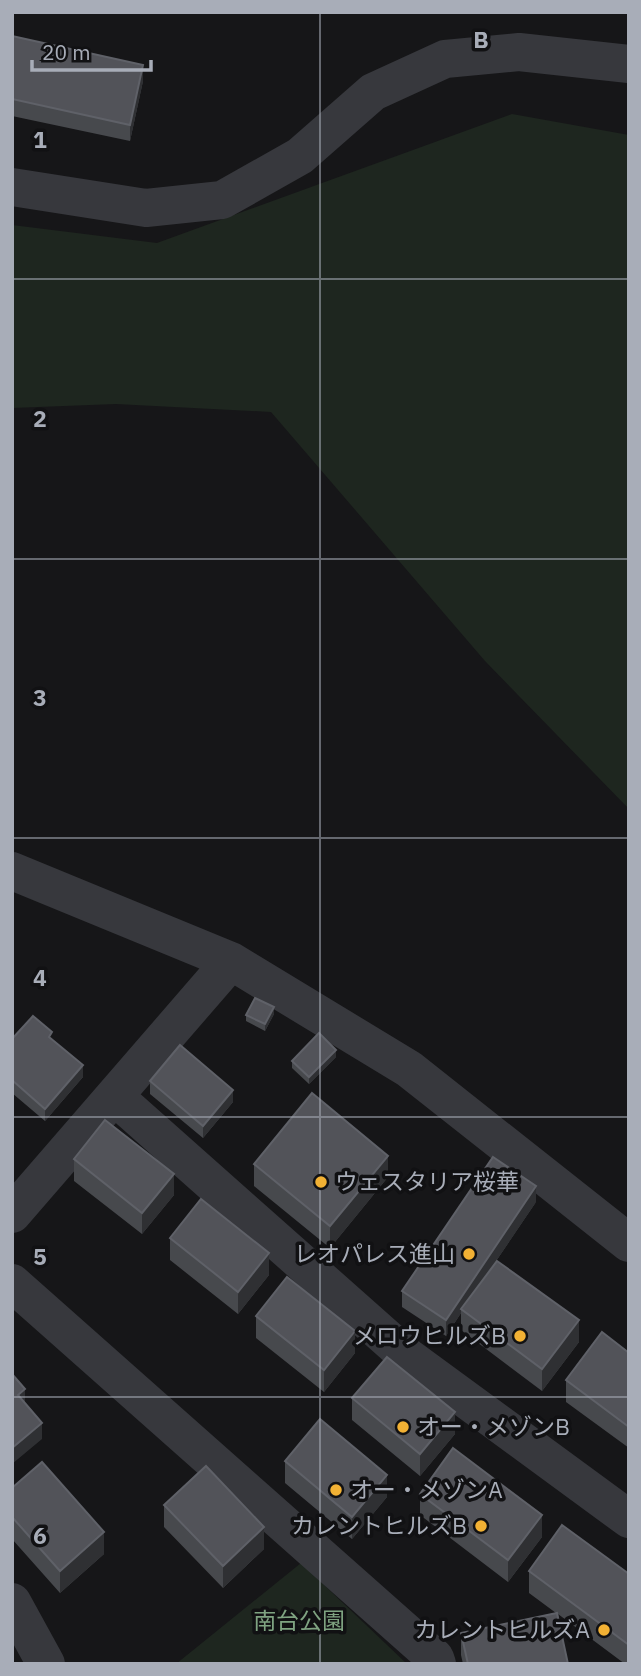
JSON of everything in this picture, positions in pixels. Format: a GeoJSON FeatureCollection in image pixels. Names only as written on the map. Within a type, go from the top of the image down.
{"type":"FeatureCollection","features":[{"type":"Feature","properties":{"kind":"street"},"geometry":{"type":"LineString","coordinates":[[12,187],[146,208],[222,200],[300,156],[373,92],[445,59],[519,52],[629,64]]}},
{"type":"Feature","properties":{"kind":"street"},"geometry":{"type":"LineString","coordinates":[[14,875],[231,961],[409,1069],[629,1242]]}},
{"type":"Feature","properties":{"kind":"street"},"geometry":{"type":"LineString","coordinates":[[12,1214],[231,961]]}},
{"type":"Feature","properties":{"kind":"street"},"geometry":{"type":"LineString","coordinates":[[114,1096],[408,1357],[629,1518]]}},
{"type":"Feature","properties":{"kind":"street"},"geometry":{"type":"LineString","coordinates":[[12,1283],[432,1655],[437,1664]]}},
{"type":"Feature","properties":{"kind":"street"},"geometry":{"type":"LineString","coordinates":[[12,1602],[46,1664]]}},
{"type":"Feature","properties":{"kind":"green space"},"geometry":{"type":"Polygon","coordinates":[[[512,114],[629,135],[629,809],[485,661],[271,412],[116,404],[12,408],[12,225],[157,243],[512,114]]]}},
{"type":"Feature","properties":{"kind":"green space","name":"南台公園"},"geometry":{"type":"Polygon","coordinates":[[[301,1563],[407,1664],[176,1664],[301,1563]]]}},
{"type":"Feature","properties":{"kind":"building"},"geometry":{"type":"Polygon","coordinates":[[[12,36],[143,65],[130,125],[12,99],[12,36]]]}},
{"type":"Feature","properties":{"kind":"building"},"geometry":{"type":"Polygon","coordinates":[[[255,998],[274,1007],[265,1024],[246,1015],[255,998]]]}},
{"type":"Feature","properties":{"kind":"building"},"geometry":{"type":"Polygon","coordinates":[[[33,1016],[52,1032],[49,1037],[83,1065],[45,1109],[12,1080],[12,1039],[33,1016]]]}},
{"type":"Feature","properties":{"kind":"building"},"geometry":{"type":"Polygon","coordinates":[[[319,1033],[336,1050],[309,1077],[292,1061],[319,1033]]]}},
{"type":"Feature","properties":{"kind":"building"},"geometry":{"type":"Polygon","coordinates":[[[180,1045],[233,1090],[203,1126],[150,1081],[180,1045]]]}},
{"type":"Feature","properties":{"kind":"building","name":"ウェスタリア桜華"},"geometry":{"type":"Polygon","coordinates":[[[312,1093],[388,1156],[330,1226],[254,1164],[312,1093]]]}},
{"type":"Feature","properties":{"kind":"building"},"geometry":{"type":"Polygon","coordinates":[[[105,1120],[174,1174],[142,1213],[74,1159],[105,1120]]]}},
{"type":"Feature","properties":{"kind":"building","name":"レオパレス進山"},"geometry":{"type":"Polygon","coordinates":[[[493,1157],[536,1186],[446,1320],[402,1291],[493,1157]]]}},
{"type":"Feature","properties":{"kind":"building"},"geometry":{"type":"Polygon","coordinates":[[[201,1199],[269,1253],[238,1292],[170,1238],[201,1199]]]}},
{"type":"Feature","properties":{"kind":"building","name":"メロウヒルズB"},"geometry":{"type":"Polygon","coordinates":[[[497,1261],[579,1320],[542,1369],[461,1309],[497,1261]]]}},
{"type":"Feature","properties":{"kind":"building"},"geometry":{"type":"Polygon","coordinates":[[[287,1277],[355,1331],[324,1370],[256,1316],[287,1277]]]}},
{"type":"Feature","properties":{"kind":"building"},"geometry":{"type":"Polygon","coordinates":[[[602,1332],[629,1353],[629,1427],[566,1380],[602,1332]]]}},
{"type":"Feature","properties":{"kind":"building"},"geometry":{"type":"Polygon","coordinates":[[[387,1357],[455,1412],[420,1454],[352,1398],[387,1357]]]}},
{"type":"Feature","properties":{"kind":"building"},"geometry":{"type":"Polygon","coordinates":[[[12,1374],[25,1389],[18,1395],[42,1423],[12,1448],[12,1374]]]}},
{"type":"Feature","properties":{"kind":"building"},"geometry":{"type":"Polygon","coordinates":[[[320,1419],[387,1475],[352,1517],[285,1461],[320,1419]]]}},
{"type":"Feature","properties":{"kind":"building","name":"カレントヒルズB"},"geometry":{"type":"Polygon","coordinates":[[[453,1448],[542,1515],[508,1560],[420,1494],[453,1448]]]}},
{"type":"Feature","properties":{"kind":"building"},"geometry":{"type":"Polygon","coordinates":[[[42,1462],[104,1532],[60,1571],[12,1517],[12,1488],[42,1462]]]}},
{"type":"Feature","properties":{"kind":"building"},"geometry":{"type":"Polygon","coordinates":[[[206,1466],[264,1527],[223,1566],[164,1505],[206,1466]]]}},
{"type":"Feature","properties":{"kind":"building","name":"カレントヒルズA"},"geometry":{"type":"Polygon","coordinates":[[[562,1525],[629,1574],[629,1645],[529,1571],[562,1525]]]}},
{"type":"Feature","properties":{"kind":"building"},"geometry":{"type":"Polygon","coordinates":[[[557,1613],[568,1664],[468,1664],[461,1633],[557,1613]]]}},
{"type":"Feature","properties":{"kind":"place","name":"ウェスタリア桜華"},"geometry":{"type":"Point","coordinates":[321,1182]}},
{"type":"Feature","properties":{"kind":"place","name":"レオパレス進山"},"geometry":{"type":"Point","coordinates":[469,1254]}},
{"type":"Feature","properties":{"kind":"place","name":"メロウヒルズB"},"geometry":{"type":"Point","coordinates":[520,1336]}},
{"type":"Feature","properties":{"kind":"place","name":"オー・メゾンB"},"geometry":{"type":"Point","coordinates":[403,1427]}},
{"type":"Feature","properties":{"kind":"place","name":"オー・メゾンA"},"geometry":{"type":"Point","coordinates":[336,1490]}},
{"type":"Feature","properties":{"kind":"place","name":"カレントヒルズB"},"geometry":{"type":"Point","coordinates":[481,1526]}},
{"type":"Feature","properties":{"kind":"place","name":"カレントヒルズA"},"geometry":{"type":"Point","coordinates":[604,1630]}}]}
